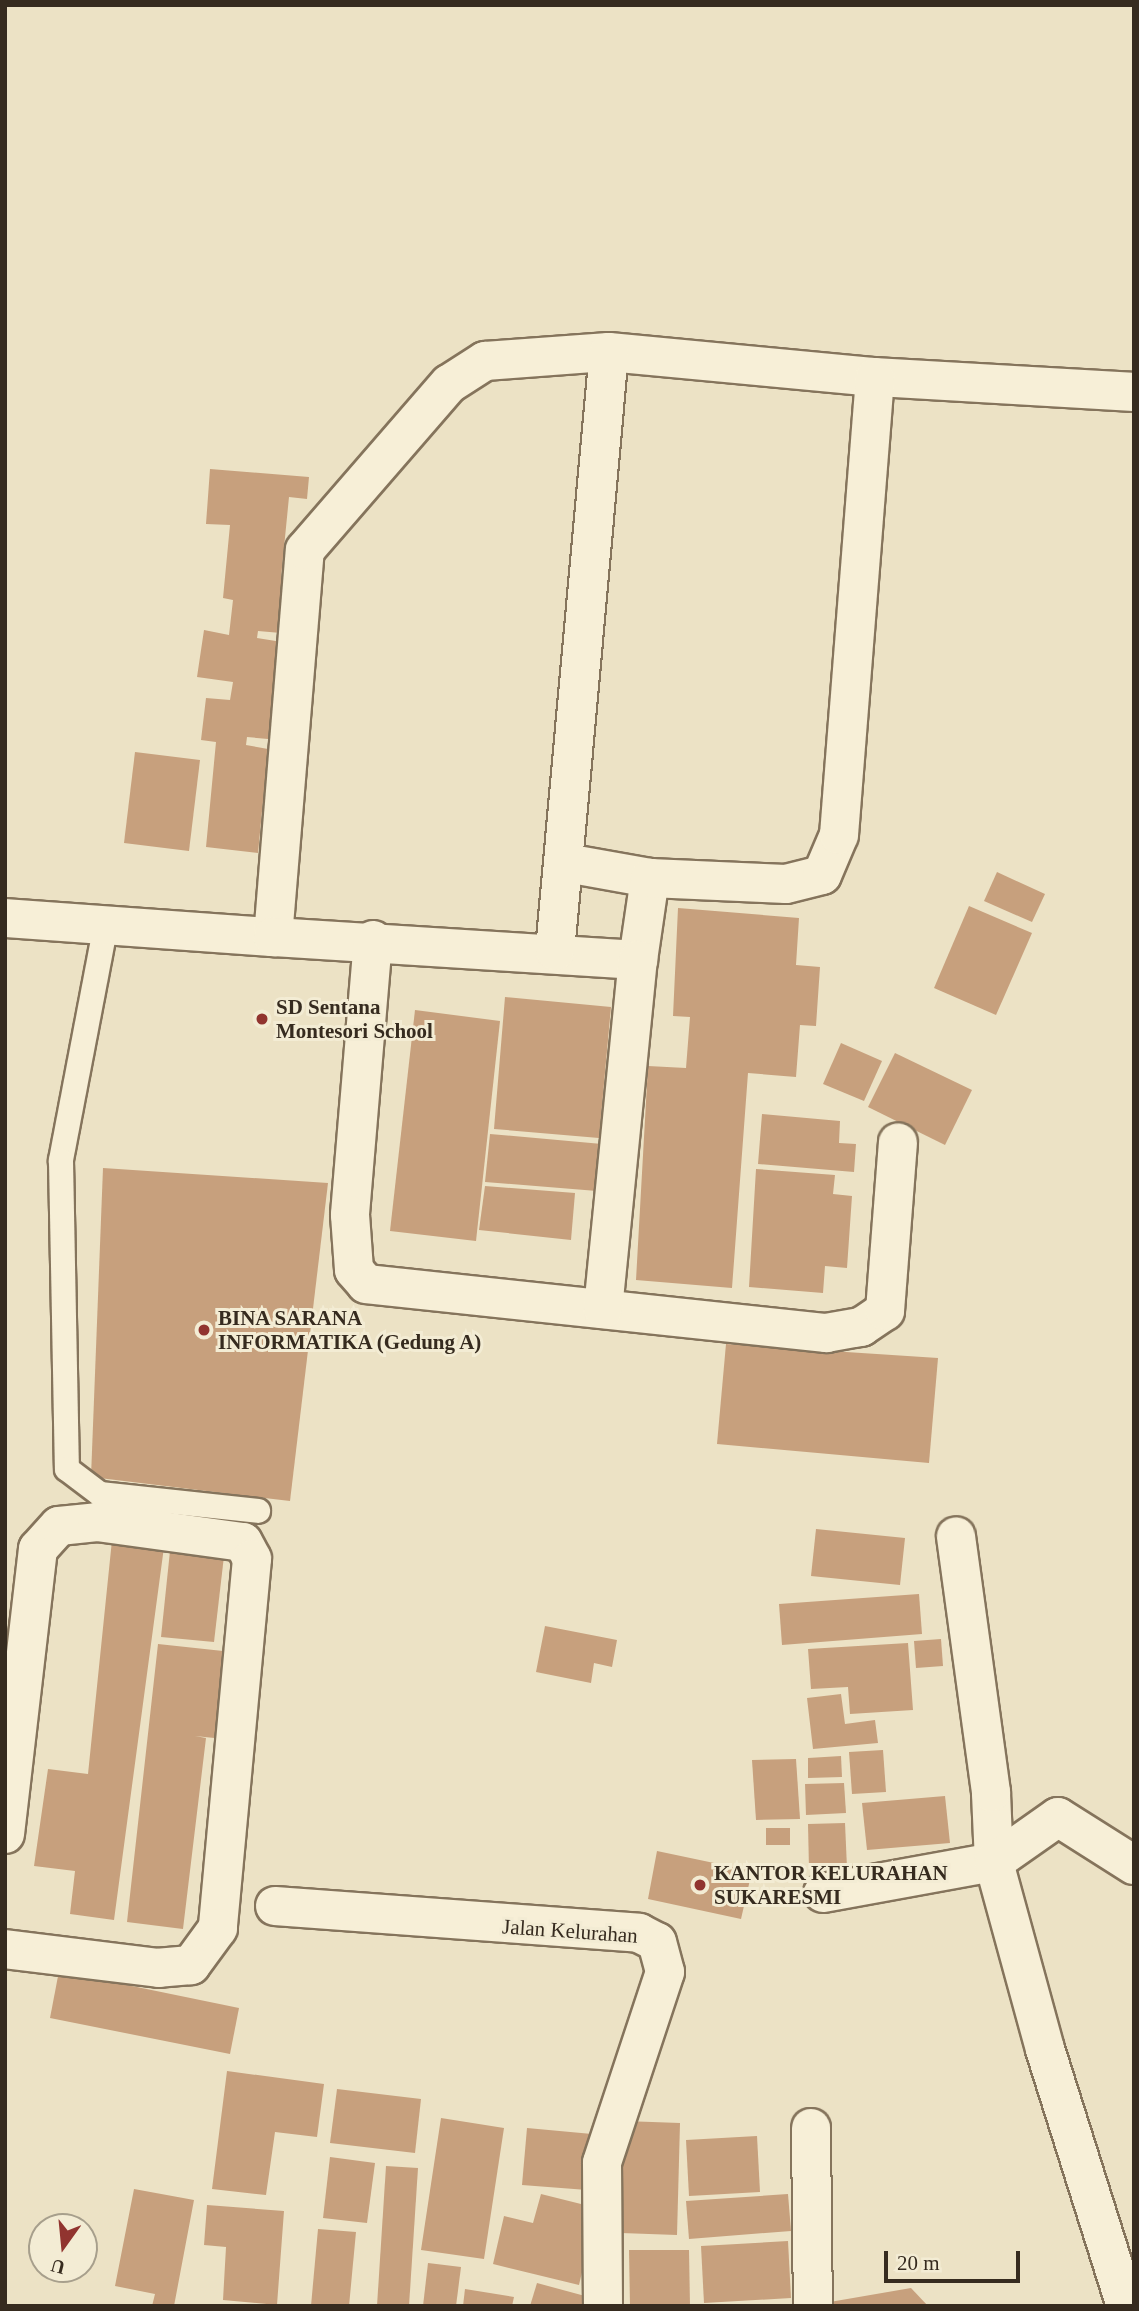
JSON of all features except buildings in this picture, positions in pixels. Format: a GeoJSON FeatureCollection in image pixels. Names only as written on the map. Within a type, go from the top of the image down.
{"type":"FeatureCollection","features":[{"type":"Feature","properties":{"kind":"street"},"geometry":{"type":"LineString","coordinates":[[555,951],[566,863],[609,352]]}},
{"type":"Feature","properties":{"kind":"street"},"geometry":{"type":"LineString","coordinates":[[273,937],[305,550],[449,384],[485,361],[609,352],[875,377],[1134,391]]}},
{"type":"Feature","properties":{"kind":"street"},"geometry":{"type":"LineString","coordinates":[[566,863],[650,878],[786,884],[822,876],[839,835],[875,377]]}},
{"type":"Feature","properties":{"kind":"street"},"geometry":{"type":"LineString","coordinates":[[603,1309],[638,960],[650,878]]}},
{"type":"Feature","properties":{"kind":"street"},"geometry":{"type":"LineString","coordinates":[[7,918],[273,937],[555,951],[638,960]]}},
{"type":"Feature","properties":{"kind":"street"},"geometry":{"type":"LineString","coordinates":[[373,940],[350,1215],[354,1270],[366,1284],[826,1333],[861,1327],[885,1311],[898,1143]]}},
{"type":"Feature","properties":{"kind":"street"},"geometry":{"type":"LineString","coordinates":[[5,1834],[38,1549],[59,1526],[97,1522],[243,1542],[252,1559],[218,1928],[191,1965],[159,1968],[5,1949]]}},
{"type":"Feature","properties":{"kind":"street"},"geometry":{"type":"LineString","coordinates":[[956,1536],[991,1792],[994,1862],[1045,2049],[1126,2306]]}},
{"type":"Feature","properties":{"kind":"street"},"geometry":{"type":"LineString","coordinates":[[823,1893],[994,1862],[1058,1817],[1134,1865]]}},
{"type":"Feature","properties":{"kind":"street","name":"Jalan Kelurahan"},"geometry":{"type":"LineString","coordinates":[[275,1906],[639,1933],[657,1942],[666,1972],[603,2163],[603,2306]]}},
{"type":"Feature","properties":{"kind":"street"},"geometry":{"type":"LineString","coordinates":[[811,2128],[813,2306]]}},
{"type":"Feature","properties":{"kind":"lane"},"geometry":{"type":"LineString","coordinates":[[106,924],[61,1161],[67,1469],[100,1494],[258,1511]]}},
{"type":"Feature","properties":{"kind":"place","name":"SD Sentana Montesori School"},"geometry":{"type":"Point","coordinates":[262,1019]}},
{"type":"Feature","properties":{"kind":"place","name":"BINA SARANA INFORMATIKA (Gedung A)"},"geometry":{"type":"Point","coordinates":[204,1330]}},
{"type":"Feature","properties":{"kind":"place","name":"KANTOR KELURAHAN SUKARESMI"},"geometry":{"type":"Point","coordinates":[700,1885]}}]}
